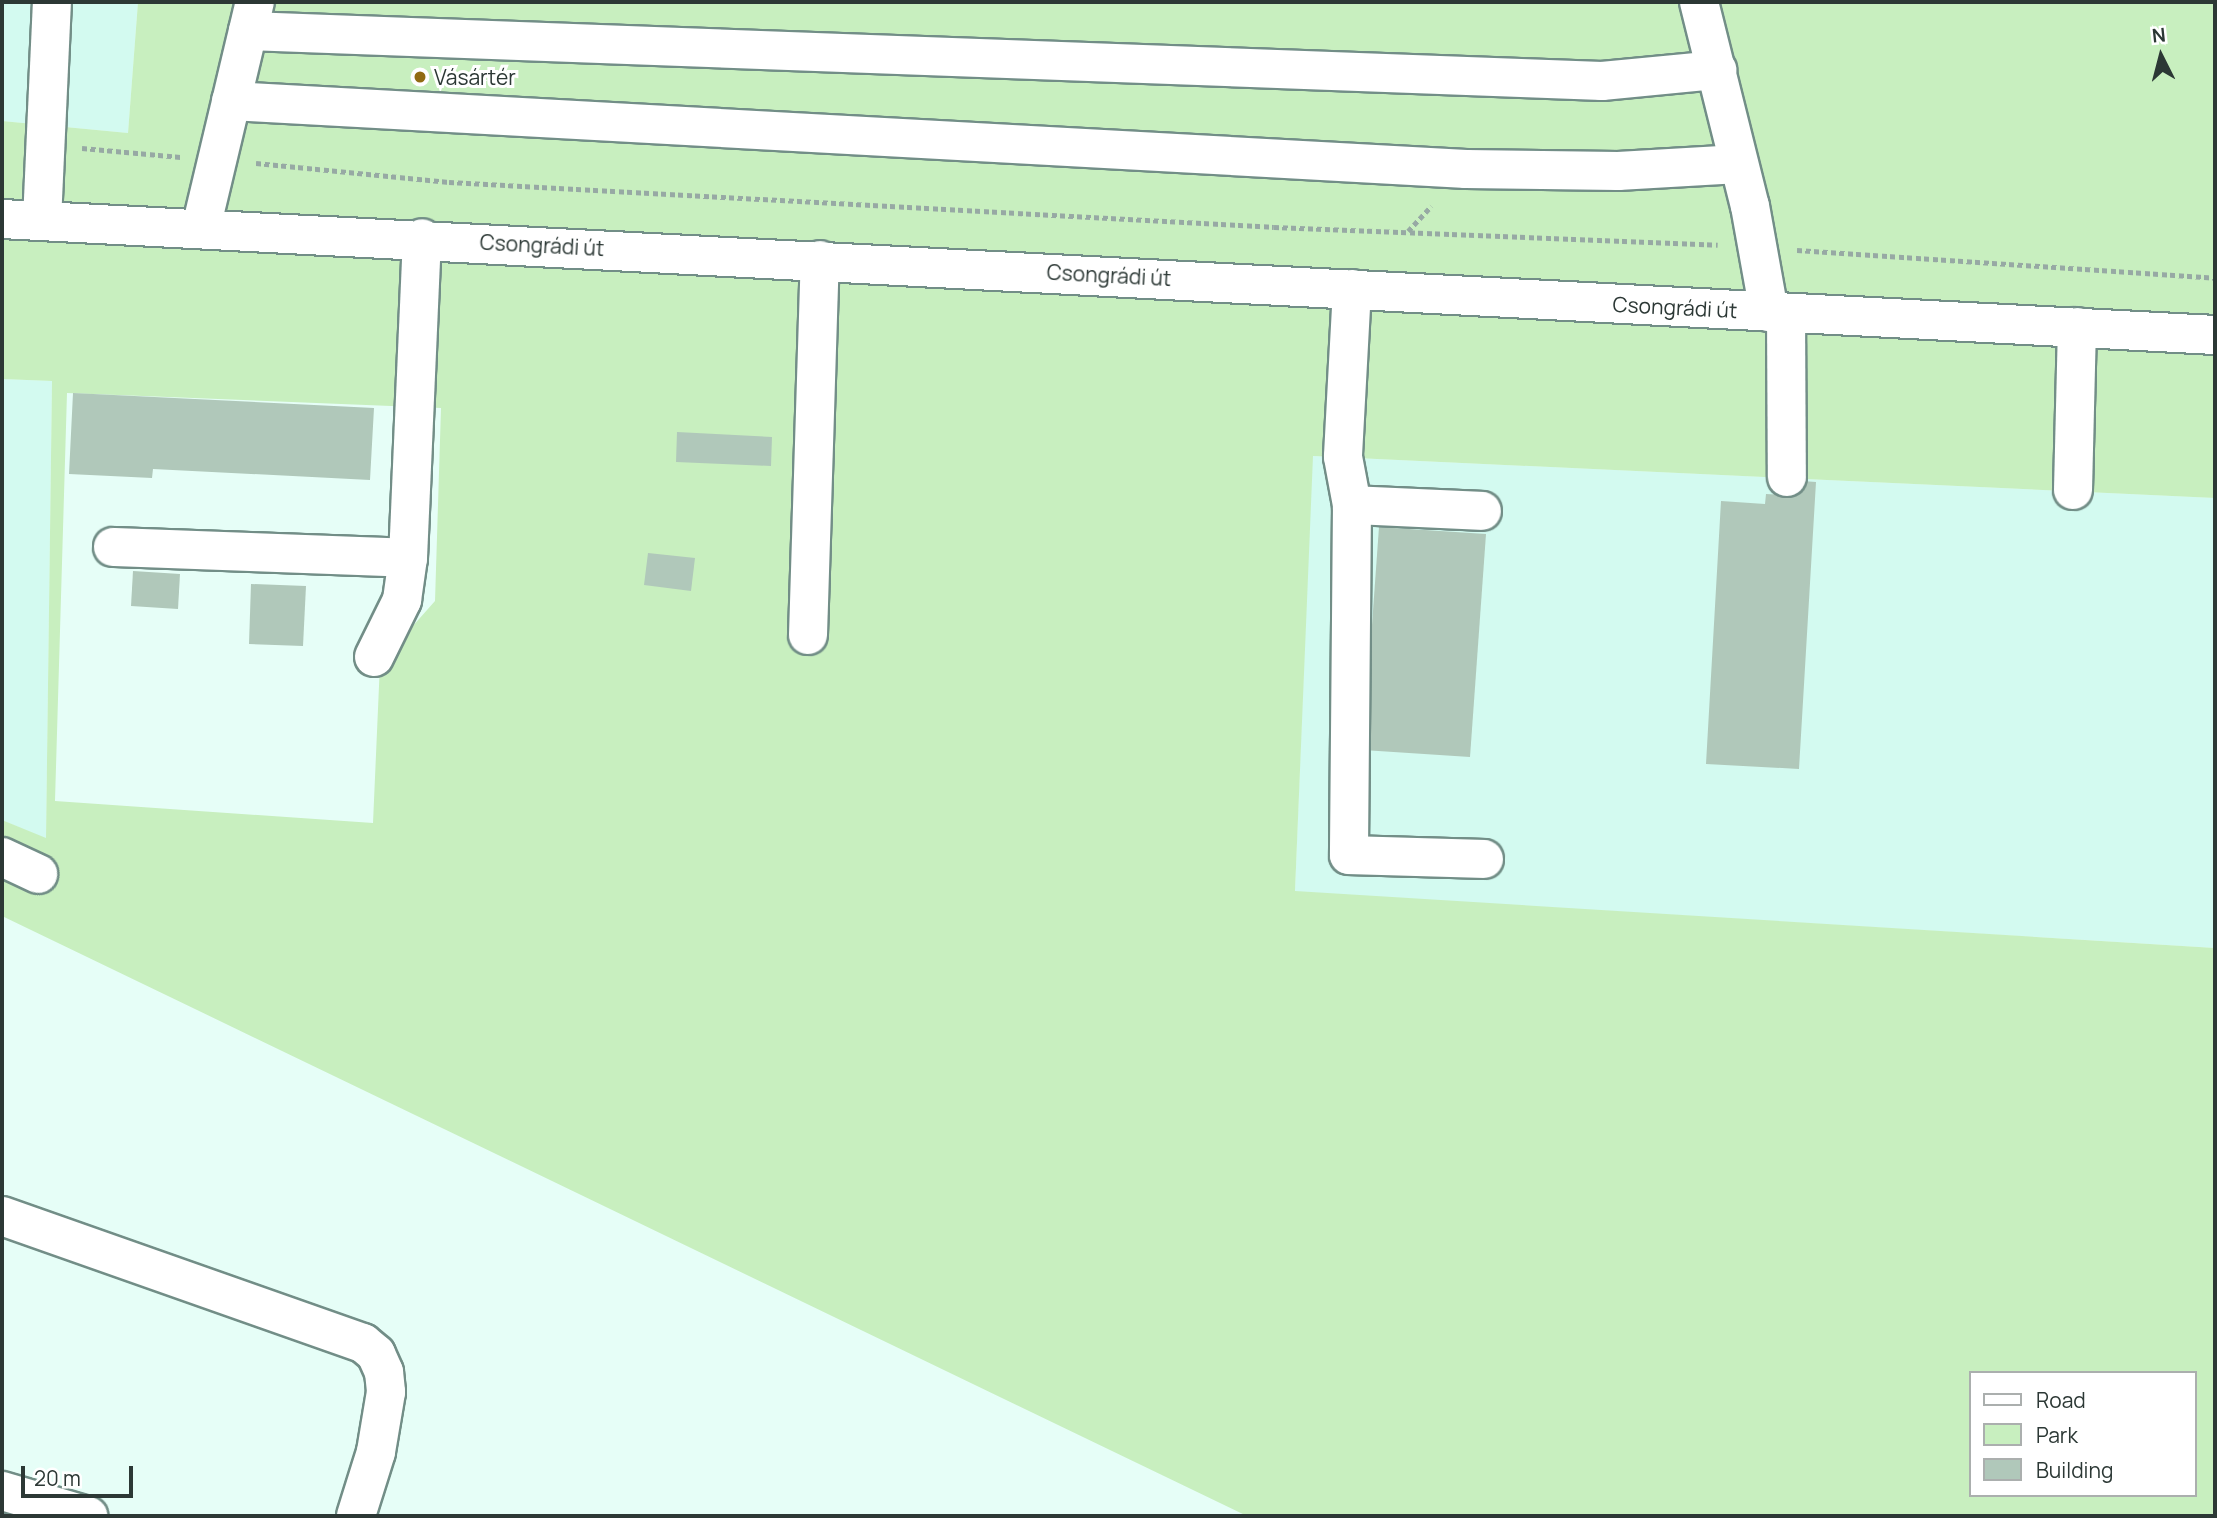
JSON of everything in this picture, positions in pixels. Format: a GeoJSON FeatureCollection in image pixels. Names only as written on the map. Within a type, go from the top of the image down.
{"type":"FeatureCollection","features":[{"type":"Feature","properties":{"kind":"main road"},"geometry":{"type":"LineString","coordinates":[[42,221],[52,2]]}},
{"type":"Feature","properties":{"kind":"main road"},"geometry":{"type":"LineString","coordinates":[[1699,2],[1777,312],[1787,477]]}},
{"type":"Feature","properties":{"kind":"main road"},"geometry":{"type":"LineString","coordinates":[[201,228],[251,16],[1602,81],[1717,70]]}},
{"type":"Feature","properties":{"kind":"main road"},"geometry":{"type":"LineString","coordinates":[[231,101],[1466,169],[1618,171],[1739,163]]}},
{"type":"Feature","properties":{"kind":"main road","name":"Csongrádi út"},"geometry":{"type":"LineString","coordinates":[[2,219],[422,238],[2215,335]]}},
{"type":"Feature","properties":{"kind":"main road"},"geometry":{"type":"LineString","coordinates":[[374,657],[402,600],[408,558],[422,238]]}},
{"type":"Feature","properties":{"kind":"main road"},"geometry":{"type":"LineString","coordinates":[[808,635],[820,260]]}},
{"type":"Feature","properties":{"kind":"main road"},"geometry":{"type":"LineString","coordinates":[[1352,289],[1343,457],[1352,505],[1349,855],[1484,859]]}},
{"type":"Feature","properties":{"kind":"main road"},"geometry":{"type":"LineString","coordinates":[[2073,490],[2077,327]]}},
{"type":"Feature","properties":{"kind":"main road"},"geometry":{"type":"LineString","coordinates":[[1352,505],[1482,511]]}},
{"type":"Feature","properties":{"kind":"main road"},"geometry":{"type":"LineString","coordinates":[[113,547],[408,558]]}},
{"type":"Feature","properties":{"kind":"main road"},"geometry":{"type":"LineString","coordinates":[[2,856],[38,874]]}},
{"type":"Feature","properties":{"kind":"main road"},"geometry":{"type":"LineString","coordinates":[[2,1216],[363,1343],[380,1363],[386,1392],[376,1452],[356,1516]]}},
{"type":"Feature","properties":{"kind":"main road"},"geometry":{"type":"LineString","coordinates":[[2,1491],[88,1516]]}},
{"type":"Feature","properties":{"kind":"path"},"geometry":{"type":"LineString","coordinates":[[46,145],[463,183],[1274,227],[1759,247],[2215,278]]}},
{"type":"Feature","properties":{"kind":"shaded area"},"geometry":{"type":"Polygon","coordinates":[[[2,2],[138,2],[128,133],[2,121],[2,2]]]}},
{"type":"Feature","properties":{"kind":"shaded area"},"geometry":{"type":"Polygon","coordinates":[[[2,379],[52,381],[46,839],[2,820],[2,379]]]}},
{"type":"Feature","properties":{"kind":"shaded area"},"geometry":{"type":"Polygon","coordinates":[[[1312,456],[2215,498],[2215,948],[1295,892],[1312,456]]]}},
{"type":"Feature","properties":{"kind":"green space"},"geometry":{"type":"Polygon","coordinates":[[[138,2],[2215,2],[2215,498],[1313,456],[1295,891],[2215,948],[2215,1516],[1247,1516],[2,916],[2,820],[46,838],[52,381],[2,379],[2,121],[128,133],[138,2]],[[67,393],[55,801],[373,823],[380,663],[435,601],[441,408],[67,393]]]}},
{"type":"Feature","properties":{"kind":"building"},"geometry":{"type":"Polygon","coordinates":[[[73,393],[374,408],[370,480],[153,469],[152,478],[69,474],[73,393]]]}},
{"type":"Feature","properties":{"kind":"building"},"geometry":{"type":"Polygon","coordinates":[[[677,432],[772,437],[771,466],[676,462],[677,432]]]}},
{"type":"Feature","properties":{"kind":"building"},"geometry":{"type":"Polygon","coordinates":[[[1788,480],[1816,482],[1799,769],[1706,764],[1721,501],[1765,504],[1766,494],[1787,495],[1788,480]]]}},
{"type":"Feature","properties":{"kind":"building"},"geometry":{"type":"Polygon","coordinates":[[[1379,527],[1486,534],[1470,757],[1363,750],[1379,527]]]}},
{"type":"Feature","properties":{"kind":"building"},"geometry":{"type":"Polygon","coordinates":[[[648,553],[695,558],[691,591],[644,585],[648,553]]]}},
{"type":"Feature","properties":{"kind":"building"},"geometry":{"type":"Polygon","coordinates":[[[133,571],[180,574],[178,609],[131,606],[133,571]]]}},
{"type":"Feature","properties":{"kind":"building"},"geometry":{"type":"Polygon","coordinates":[[[251,584],[306,586],[303,646],[249,644],[251,584]]]}},
{"type":"Feature","properties":{"kind":"place","name":"Vásártér"},"geometry":{"type":"Point","coordinates":[420,77]}}]}
